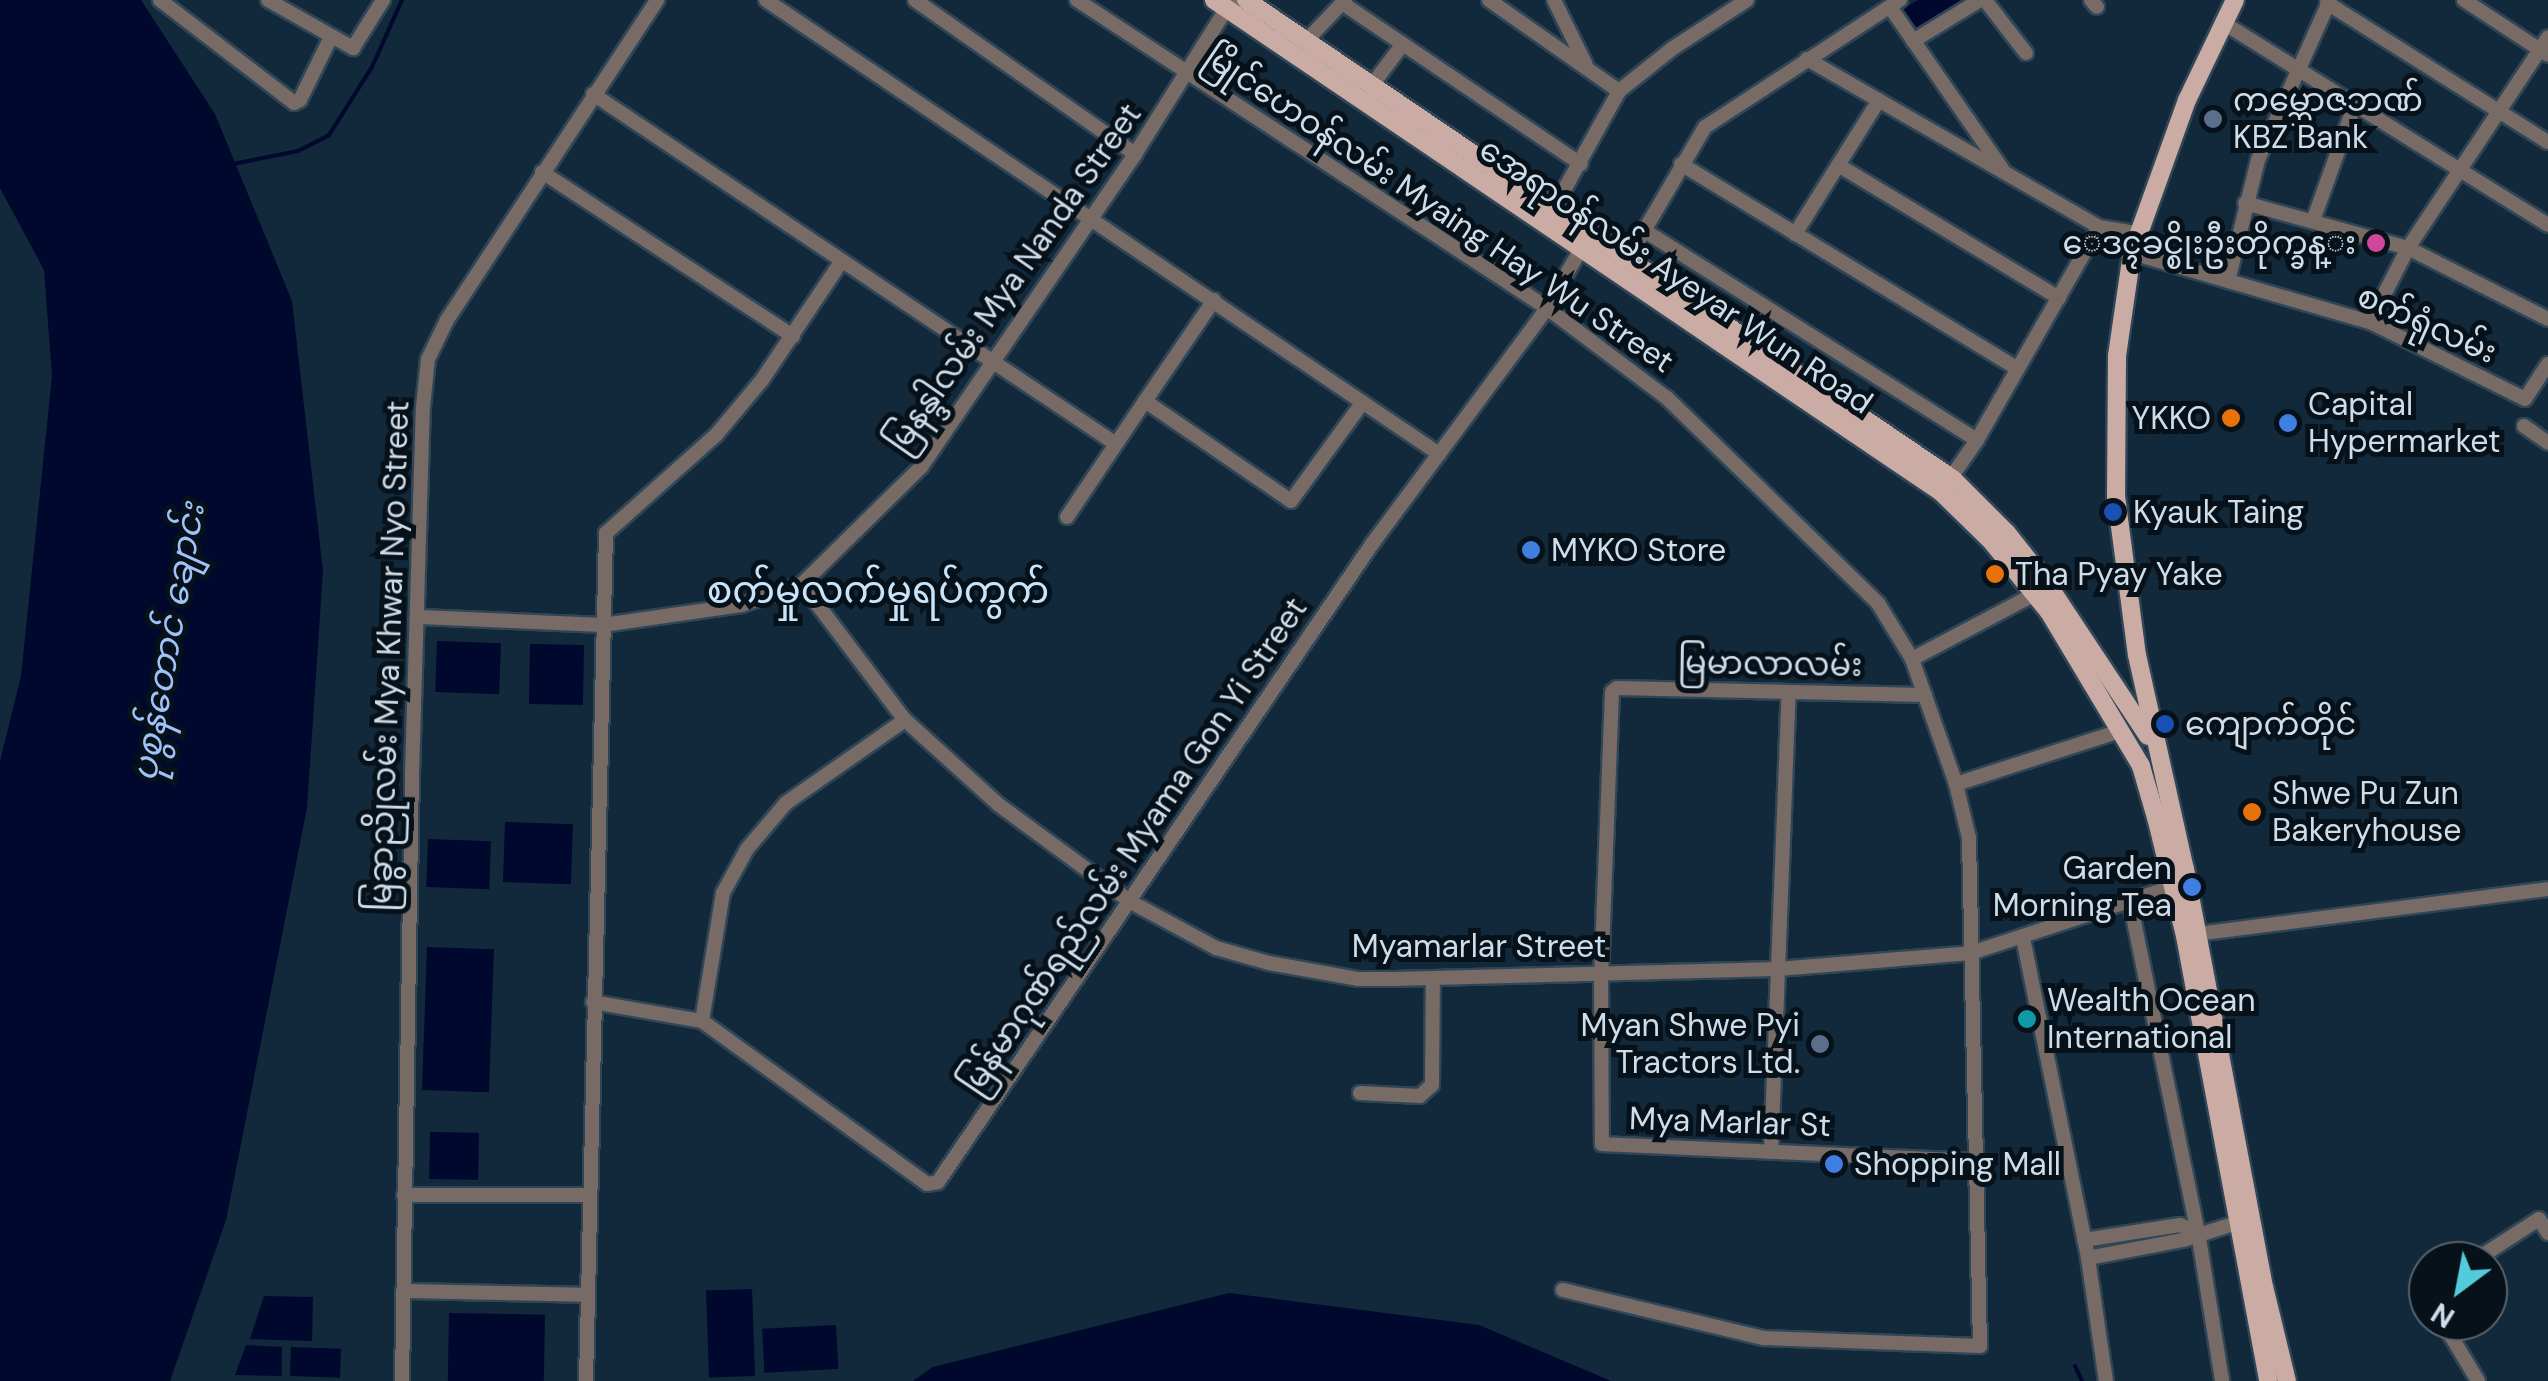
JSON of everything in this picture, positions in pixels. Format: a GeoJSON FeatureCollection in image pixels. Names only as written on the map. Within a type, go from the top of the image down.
{"type":"FeatureCollection","features":[{"type":"Feature","properties":{"kind":"main road","name":"အေရာဝန်လမ်း Ayeyar Wun Road"},"geometry":{"type":"LineString","coordinates":[[1246,0],[1554,208],[1586,240]]}},
{"type":"Feature","properties":{"kind":"main road"},"geometry":{"type":"LineString","coordinates":[[2234,0],[2186,100],[2132,253],[2120,324],[2116,496],[2129,612],[2246,1220]]}},
{"type":"Feature","properties":{"kind":"main road","name":"အေရာဝန်လမ်း Ayeyar Wun Road"},"geometry":{"type":"LineString","coordinates":[[1224,3],[1586,240],[1947,486],[2006,533],[2076,639]]}},
{"type":"Feature","properties":{"kind":"main road","name":"အေရာဝန်လမ်း Ayeyar Wun Road"},"geometry":{"type":"LineString","coordinates":[[1947,486],[2076,639]]}},
{"type":"Feature","properties":{"kind":"main road"},"geometry":{"type":"LineString","coordinates":[[2076,639],[2159,758]]}},
{"type":"Feature","properties":{"kind":"main road"},"geometry":{"type":"LineString","coordinates":[[2076,639],[2141,766],[2198,934],[2257,1282],[2281,1379]]}},
{"type":"Feature","properties":{"kind":"main road"},"geometry":{"type":"LineString","coordinates":[[2141,766],[2159,758]]}},
{"type":"Feature","properties":{"kind":"street"},"geometry":{"type":"LineString","coordinates":[[160,0],[294,103],[331,37]]}},
{"type":"Feature","properties":{"kind":"street"},"geometry":{"type":"LineString","coordinates":[[268,0],[353,48],[383,0]]}},
{"type":"Feature","properties":{"kind":"street","name":"မြခွာညိုလမ်း Mya Khwar Nyo Street"},"geometry":{"type":"LineString","coordinates":[[402,1381],[412,773],[420,617],[423,406],[428,359],[447,320],[656,0]]}},
{"type":"Feature","properties":{"kind":"street"},"geometry":{"type":"LineString","coordinates":[[766,0],[1439,454]]}},
{"type":"Feature","properties":{"kind":"street"},"geometry":{"type":"LineString","coordinates":[[915,0],[1135,154]]}},
{"type":"Feature","properties":{"kind":"street","name":"မြိုင်ဟေဝန်လမ်း Myaing Hay Wu Street"},"geometry":{"type":"LineString","coordinates":[[1076,0],[1546,308],[1667,398],[1878,602],[1912,659],[1956,784],[1969,838],[1980,1346],[1762,1338],[1564,1290]]}},
{"type":"Feature","properties":{"kind":"street"},"geometry":{"type":"LineString","coordinates":[[1489,0],[1619,91]]}},
{"type":"Feature","properties":{"kind":"street"},"geometry":{"type":"LineString","coordinates":[[1554,0],[1586,66]]}},
{"type":"Feature","properties":{"kind":"street"},"geometry":{"type":"LineString","coordinates":[[1554,208],[1619,91],[1673,48],[1748,0]]}},
{"type":"Feature","properties":{"kind":"street"},"geometry":{"type":"LineString","coordinates":[[1914,41],[1982,0],[2026,53]]}},
{"type":"Feature","properties":{"kind":"street"},"geometry":{"type":"LineString","coordinates":[[2370,322],[2408,248],[2545,47],[2464,0]]}},
{"type":"Feature","properties":{"kind":"street"},"geometry":{"type":"LineString","coordinates":[[1306,41],[1344,1],[1581,164]]}},
{"type":"Feature","properties":{"kind":"street"},"geometry":{"type":"LineString","coordinates":[[2228,281],[2245,202],[2276,112],[2329,2],[2548,142]]}},
{"type":"Feature","properties":{"kind":"street","name":"မြနန္ဒါလမ်း Mya Nanda Street"},"geometry":{"type":"LineString","coordinates":[[420,617],[603,625],[742,605],[802,584],[921,467],[1135,154],[1188,71],[1224,3]]}},
{"type":"Feature","properties":{"kind":"street"},"geometry":{"type":"LineString","coordinates":[[1623,266],[1705,127],[1895,3],[1914,41],[2007,175]]}},
{"type":"Feature","properties":{"kind":"street"},"geometry":{"type":"LineString","coordinates":[[2222,22],[2548,224]]}},
{"type":"Feature","properties":{"kind":"street"},"geometry":{"type":"LineString","coordinates":[[1372,85],[1403,44]]}},
{"type":"Feature","properties":{"kind":"street"},"geometry":{"type":"LineString","coordinates":[[1807,59],[2099,227],[2138,233]]}},
{"type":"Feature","properties":{"kind":"street"},"geometry":{"type":"LineString","coordinates":[[594,94],[1116,444]]}},
{"type":"Feature","properties":{"kind":"street"},"geometry":{"type":"LineString","coordinates":[[1795,234],[1879,100]]}},
{"type":"Feature","properties":{"kind":"street"},"geometry":{"type":"LineString","coordinates":[[2313,221],[2356,104]]}},
{"type":"Feature","properties":{"kind":"street"},"geometry":{"type":"LineString","coordinates":[[1681,164],[2018,370]]}},
{"type":"Feature","properties":{"kind":"street"},"geometry":{"type":"LineString","coordinates":[[1838,165],[2058,298]]}},
{"type":"Feature","properties":{"kind":"street"},"geometry":{"type":"LineString","coordinates":[[542,172],[793,336]]}},
{"type":"Feature","properties":{"kind":"street"},"geometry":{"type":"LineString","coordinates":[[2245,202],[2408,248],[2548,320]]}},
{"type":"Feature","properties":{"kind":"street"},"geometry":{"type":"LineString","coordinates":[[1947,486],[1978,440],[2099,227]]}},
{"type":"Feature","properties":{"kind":"street"},"geometry":{"type":"LineString","coordinates":[[1645,231],[1978,440]]}},
{"type":"Feature","properties":{"kind":"street","name":"မြန်မာဂုဏ်ရည်လမ်း Myama Gon Yi Street"},"geometry":{"type":"LineString","coordinates":[[702,1020],[927,1184],[938,1182],[1372,544],[1546,308],[1586,240]]}},
{"type":"Feature","properties":{"kind":"street","name":"စက်ရုံလမ်း"},"geometry":{"type":"LineString","coordinates":[[2132,253],[2370,322],[2525,399],[2548,364]]}},
{"type":"Feature","properties":{"kind":"street"},"geometry":{"type":"LineString","coordinates":[[586,1381],[606,533],[716,435],[793,336],[841,262]]}},
{"type":"Feature","properties":{"kind":"street"},"geometry":{"type":"LineString","coordinates":[[1067,517],[1214,300]]}},
{"type":"Feature","properties":{"kind":"street"},"geometry":{"type":"LineString","coordinates":[[1145,401],[1292,501],[1362,402]]}},
{"type":"Feature","properties":{"kind":"street"},"geometry":{"type":"LineString","coordinates":[[2524,426],[2548,444]]}},
{"type":"Feature","properties":{"kind":"street","name":"Myamarlar Street"},"geometry":{"type":"LineString","coordinates":[[802,584],[906,720],[999,805],[1131,902],[1216,948],[1269,963],[1358,978],[1433,979],[1778,969],[1971,952],[2180,884]]}},
{"type":"Feature","properties":{"kind":"street"},"geometry":{"type":"LineString","coordinates":[[1912,659],[2035,594]]}},
{"type":"Feature","properties":{"kind":"street","name":"မြမာလာလမ်း"},"geometry":{"type":"LineString","coordinates":[[1601,973],[1614,689],[1924,695]]}},
{"type":"Feature","properties":{"kind":"street"},"geometry":{"type":"LineString","coordinates":[[1771,1152],[1788,692]]}},
{"type":"Feature","properties":{"kind":"street"},"geometry":{"type":"LineString","coordinates":[[593,1002],[702,1020],[723,893],[747,848],[786,804],[906,720]]}},
{"type":"Feature","properties":{"kind":"street"},"geometry":{"type":"LineString","coordinates":[[1956,784],[2120,731]]}},
{"type":"Feature","properties":{"kind":"street"},"geometry":{"type":"LineString","coordinates":[[2198,934],[2548,890]]}},
{"type":"Feature","properties":{"kind":"street"},"geometry":{"type":"LineString","coordinates":[[2130,902],[2198,1232],[2222,1381]]}},
{"type":"Feature","properties":{"kind":"street"},"geometry":{"type":"LineString","coordinates":[[2023,938],[2088,1258],[2106,1381]]}},
{"type":"Feature","properties":{"kind":"street","name":"Mya Marlar St"},"geometry":{"type":"LineString","coordinates":[[1601,973],[1602,1144],[1975,1160]]}},
{"type":"Feature","properties":{"kind":"street"},"geometry":{"type":"LineString","coordinates":[[1360,1093],[1420,1096],[1432,1085],[1433,979]]}},
{"type":"Feature","properties":{"kind":"street"},"geometry":{"type":"LineString","coordinates":[[404,1195],[590,1196]]}},
{"type":"Feature","properties":{"kind":"street"},"geometry":{"type":"LineString","coordinates":[[2505,1241],[2539,1219],[2548,1234]]}},
{"type":"Feature","properties":{"kind":"street"},"geometry":{"type":"LineString","coordinates":[[2088,1258],[2183,1240],[2198,1232],[2246,1220]]}},
{"type":"Feature","properties":{"kind":"street"},"geometry":{"type":"LineString","coordinates":[[2084,1240],[2180,1226],[2198,1232]]}},
{"type":"Feature","properties":{"kind":"street"},"geometry":{"type":"LineString","coordinates":[[402,1291],[588,1295]]}},
{"type":"Feature","properties":{"kind":"street"},"geometry":{"type":"LineString","coordinates":[[2454,1341],[2478,1381]]}},
{"type":"Feature","properties":{"kind":"water","name":"ပုစွန်တောင် ချောင်း"},"geometry":{"type":"Polygon","coordinates":[[[0,0],[141,0],[215,114],[292,301],[323,571],[307,808],[226,1220],[170,1381],[0,1381],[0,761],[21,676],[52,376],[44,270],[0,188],[0,0]]]}},
{"type":"Feature","properties":{"kind":"water"},"geometry":{"type":"Polygon","coordinates":[[[1918,0],[1963,0],[1916,29],[1903,9],[1918,0]]]}},
{"type":"Feature","properties":{"kind":"water"},"geometry":{"type":"Polygon","coordinates":[[[437,641],[501,643],[499,694],[435,692],[437,641]]]}},
{"type":"Feature","properties":{"kind":"water"},"geometry":{"type":"Polygon","coordinates":[[[530,644],[584,645],[583,705],[529,704],[530,644]]]}},
{"type":"Feature","properties":{"kind":"water"},"geometry":{"type":"Polygon","coordinates":[[[505,822],[573,824],[571,884],[503,882],[505,822]]]}},
{"type":"Feature","properties":{"kind":"water"},"geometry":{"type":"Polygon","coordinates":[[[428,839],[491,841],[489,889],[426,887],[428,839]]]}},
{"type":"Feature","properties":{"kind":"water"},"geometry":{"type":"Polygon","coordinates":[[[427,947],[494,949],[489,1092],[422,1090],[427,947]]]}},
{"type":"Feature","properties":{"kind":"water"},"geometry":{"type":"Polygon","coordinates":[[[430,1132],[479,1133],[478,1180],[429,1179],[430,1132]]]}},
{"type":"Feature","properties":{"kind":"water"},"geometry":{"type":"Polygon","coordinates":[[[752,1289],[755,1376],[709,1378],[706,1291],[752,1289]]]}},
{"type":"Feature","properties":{"kind":"water"},"geometry":{"type":"Polygon","coordinates":[[[1229,1293],[1479,1325],[1611,1381],[913,1381],[933,1367],[1229,1293]]]}},
{"type":"Feature","properties":{"kind":"water"},"geometry":{"type":"Polygon","coordinates":[[[264,1296],[313,1297],[312,1341],[250,1339],[264,1296]]]}},
{"type":"Feature","properties":{"kind":"water"},"geometry":{"type":"Polygon","coordinates":[[[449,1313],[545,1315],[544,1381],[448,1381],[449,1313]]]}},
{"type":"Feature","properties":{"kind":"water"},"geometry":{"type":"Polygon","coordinates":[[[836,1325],[838,1369],[764,1373],[762,1329],[836,1325]]]}},
{"type":"Feature","properties":{"kind":"water"},"geometry":{"type":"Polygon","coordinates":[[[246,1345],[282,1347],[282,1376],[235,1375],[246,1345]]]}},
{"type":"Feature","properties":{"kind":"water"},"geometry":{"type":"Polygon","coordinates":[[[291,1347],[341,1349],[340,1378],[290,1376],[291,1347]]]}},
{"type":"Feature","properties":{"kind":"waterway"},"geometry":{"type":"LineString","coordinates":[[233,164],[298,151],[329,135],[372,67],[402,0]]}},
{"type":"Feature","properties":{"kind":"waterway"},"geometry":{"type":"LineString","coordinates":[[2075,1366],[2082,1381]]}},
{"type":"Feature","properties":{"kind":"place","name":"ကမ္ဘောဇဘဏ် KBZ Bank"},"geometry":{"type":"Point","coordinates":[2213,119]}},
{"type":"Feature","properties":{"kind":"place","name":"ေဒၚခင္စိုးဦးတိုက္ခန္း"},"geometry":{"type":"Point","coordinates":[2376,243]}},
{"type":"Feature","properties":{"kind":"place","name":"YKKO"},"geometry":{"type":"Point","coordinates":[2231,418]}},
{"type":"Feature","properties":{"kind":"place","name":"Capital Hypermarket"},"geometry":{"type":"Point","coordinates":[2288,423]}},
{"type":"Feature","properties":{"kind":"place","name":"Kyauk Taing"},"geometry":{"type":"Point","coordinates":[2113,512]}},
{"type":"Feature","properties":{"kind":"place","name":"MYKO Store"},"geometry":{"type":"Point","coordinates":[1531,550]}},
{"type":"Feature","properties":{"kind":"place","name":"Tha Pyay Yake"},"geometry":{"type":"Point","coordinates":[1995,574]}},
{"type":"Feature","properties":{"kind":"place","name":"ကျောက်တိုင်"},"geometry":{"type":"Point","coordinates":[2165,724]}},
{"type":"Feature","properties":{"kind":"place","name":"Shwe Pu Zun Bakeryhouse"},"geometry":{"type":"Point","coordinates":[2252,812]}},
{"type":"Feature","properties":{"kind":"place","name":"Garden Morning Tea"},"geometry":{"type":"Point","coordinates":[2192,887]}},
{"type":"Feature","properties":{"kind":"place","name":"Wealth Ocean International"},"geometry":{"type":"Point","coordinates":[2027,1019]}},
{"type":"Feature","properties":{"kind":"place","name":"Myan Shwe Pyi Tractors Ltd."},"geometry":{"type":"Point","coordinates":[1820,1044]}},
{"type":"Feature","properties":{"kind":"place","name":"Shopping Mall"},"geometry":{"type":"Point","coordinates":[1834,1164]}},
{"type":"Feature","properties":{"kind":"district","name":"စက်မှုလက်မှုရပ်ကွက်"},"geometry":{"type":"Point","coordinates":[878,591]}}]}
